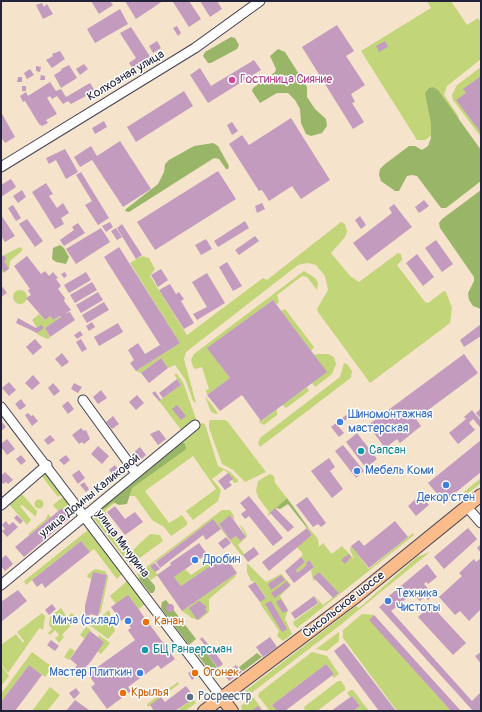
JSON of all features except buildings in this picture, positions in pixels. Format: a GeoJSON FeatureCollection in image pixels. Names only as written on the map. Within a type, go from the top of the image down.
{"type":"FeatureCollection","features":[{"type":"Feature","properties":{"kind":"main road","name":"Сысольское шоссе"},"geometry":{"type":"LineString","coordinates":[[204,711],[353,600],[481,495]]}},
{"type":"Feature","properties":{"kind":"main road"},"geometry":{"type":"LineString","coordinates":[[222,698],[232,711]]}},
{"type":"Feature","properties":{"kind":"street","name":"Колхозная улица"},"geometry":{"type":"LineString","coordinates":[[1,167],[195,48],[260,1]]}},
{"type":"Feature","properties":{"kind":"street"},"geometry":{"type":"LineString","coordinates":[[83,400],[136,473]]}},
{"type":"Feature","properties":{"kind":"street","name":"улица Мичурина"},"geometry":{"type":"LineString","coordinates":[[1,406],[222,698]]}},
{"type":"Feature","properties":{"kind":"street","name":"улица Домны Каликовой"},"geometry":{"type":"LineString","coordinates":[[1,585],[195,425]]}},
{"type":"Feature","properties":{"kind":"street"},"geometry":{"type":"LineString","coordinates":[[1,505],[47,465]]}},
{"type":"Feature","properties":{"kind":"street"},"geometry":{"type":"LineString","coordinates":[[467,507],[481,523]]}},
{"type":"Feature","properties":{"kind":"green space"},"geometry":{"type":"Polygon","coordinates":[[[427,1],[451,1],[467,25],[478,18],[481,23],[481,59],[447,86],[444,95],[459,117],[425,140],[417,140],[361,51],[431,8],[427,1]]]}},
{"type":"Feature","properties":{"kind":"green space"},"geometry":{"type":"Polygon","coordinates":[[[231,37],[235,38],[239,45],[237,49],[211,63],[208,63],[203,56],[205,52],[231,37]]]}},
{"type":"Feature","properties":{"kind":"green space"},"geometry":{"type":"Polygon","coordinates":[[[278,49],[285,52],[307,87],[307,97],[315,109],[326,119],[327,126],[322,133],[311,136],[306,134],[301,123],[300,109],[295,100],[288,93],[277,93],[260,103],[252,91],[253,88],[275,72],[276,69],[270,56],[278,49]]]}},
{"type":"Feature","properties":{"kind":"green space"},"geometry":{"type":"Polygon","coordinates":[[[481,67],[481,137],[453,100],[452,95],[457,85],[481,67]]]}},
{"type":"Feature","properties":{"kind":"green space"},"geometry":{"type":"Polygon","coordinates":[[[433,87],[438,90],[481,150],[481,181],[446,208],[441,208],[417,176],[407,176],[399,191],[395,191],[381,181],[379,175],[380,169],[385,164],[409,146],[415,146],[422,150],[428,146],[431,138],[431,124],[425,93],[429,88],[433,87]]]}},
{"type":"Feature","properties":{"kind":"green space"},"geometry":{"type":"Polygon","coordinates":[[[213,143],[218,146],[229,166],[228,169],[226,169],[219,159],[214,158],[129,212],[125,211],[158,184],[164,172],[165,164],[169,160],[194,146],[213,143]]]}},
{"type":"Feature","properties":{"kind":"green space"},"geometry":{"type":"Polygon","coordinates":[[[481,190],[481,309],[473,306],[469,300],[468,293],[474,281],[474,277],[440,228],[439,223],[442,219],[481,190]]]}},
{"type":"Feature","properties":{"kind":"green space"},"geometry":{"type":"Polygon","coordinates":[[[341,222],[345,224],[347,232],[345,237],[331,253],[350,276],[359,282],[398,253],[401,254],[402,260],[397,265],[425,302],[428,303],[444,291],[446,292],[452,308],[450,323],[370,383],[318,312],[317,309],[328,290],[325,276],[316,265],[308,263],[298,265],[186,352],[184,359],[196,403],[193,401],[185,379],[175,365],[168,368],[161,358],[141,373],[136,371],[180,343],[130,263],[142,256],[149,258],[155,269],[150,276],[187,335],[263,278],[267,280],[341,222]]]}},
{"type":"Feature","properties":{"kind":"green space"},"geometry":{"type":"Polygon","coordinates":[[[60,245],[64,248],[69,257],[66,264],[56,262],[52,259],[53,248],[60,245]]]}},
{"type":"Feature","properties":{"kind":"green space"},"geometry":{"type":"Polygon","coordinates":[[[20,247],[23,250],[10,261],[9,269],[4,261],[7,259],[4,255],[20,247]]]}},
{"type":"Feature","properties":{"kind":"green space"},"geometry":{"type":"Polygon","coordinates":[[[304,271],[315,278],[318,283],[317,290],[307,277],[302,276],[277,295],[279,302],[276,305],[273,300],[208,348],[230,378],[207,395],[206,390],[209,389],[202,367],[195,369],[193,367],[191,360],[194,354],[304,271]]]}},
{"type":"Feature","properties":{"kind":"green space"},"geometry":{"type":"Polygon","coordinates":[[[17,290],[23,290],[27,294],[27,300],[23,304],[17,304],[13,300],[13,294],[17,290]]]}},
{"type":"Feature","properties":{"kind":"green space"},"geometry":{"type":"Polygon","coordinates":[[[285,309],[314,347],[311,351],[281,311],[285,309]]]}},
{"type":"Feature","properties":{"kind":"green space"},"geometry":{"type":"Polygon","coordinates":[[[70,312],[45,328],[50,338],[47,339],[37,334],[37,328],[32,320],[39,314],[45,320],[50,316],[53,320],[70,312]]]}},
{"type":"Feature","properties":{"kind":"green space"},"geometry":{"type":"Polygon","coordinates":[[[328,354],[334,357],[336,364],[332,374],[315,387],[312,383],[314,355],[328,354]]]}},
{"type":"Feature","properties":{"kind":"green space"},"geometry":{"type":"Polygon","coordinates":[[[344,363],[347,364],[352,371],[351,377],[348,380],[260,447],[258,443],[260,438],[340,377],[344,363]]]}},
{"type":"Feature","properties":{"kind":"green space"},"geometry":{"type":"Polygon","coordinates":[[[174,374],[177,374],[183,382],[196,419],[182,431],[159,401],[181,385],[174,374]]]}},
{"type":"Feature","properties":{"kind":"green space"},"geometry":{"type":"Polygon","coordinates":[[[307,387],[309,391],[286,408],[282,405],[307,387]]]}},
{"type":"Feature","properties":{"kind":"green space"},"geometry":{"type":"Polygon","coordinates":[[[205,396],[218,413],[216,414],[211,412],[205,396]]]}},
{"type":"Feature","properties":{"kind":"green space"},"geometry":{"type":"Polygon","coordinates":[[[277,409],[277,415],[264,425],[259,422],[260,419],[262,421],[277,409]]]}},
{"type":"Feature","properties":{"kind":"green space"},"geometry":{"type":"Polygon","coordinates":[[[225,420],[228,422],[266,472],[245,482],[233,470],[222,464],[209,428],[209,421],[225,420]]]}},
{"type":"Feature","properties":{"kind":"green space"},"geometry":{"type":"Polygon","coordinates":[[[202,423],[205,424],[218,466],[230,472],[238,480],[238,482],[234,483],[228,473],[224,470],[212,479],[221,490],[218,501],[193,520],[186,511],[216,489],[193,456],[145,491],[169,523],[182,515],[187,522],[187,525],[171,536],[164,527],[152,520],[135,496],[123,496],[105,511],[109,521],[108,526],[124,547],[126,558],[129,558],[134,549],[150,534],[160,535],[163,541],[130,565],[92,516],[92,512],[202,423]]]}},
{"type":"Feature","properties":{"kind":"green space"},"geometry":{"type":"Polygon","coordinates":[[[181,441],[185,444],[185,450],[132,488],[127,504],[119,505],[113,502],[99,513],[95,513],[181,441]]]}},
{"type":"Feature","properties":{"kind":"green space"},"geometry":{"type":"Polygon","coordinates":[[[45,471],[62,494],[58,497],[40,474],[45,471]]]}},
{"type":"Feature","properties":{"kind":"green space"},"geometry":{"type":"Polygon","coordinates":[[[270,474],[274,476],[275,483],[287,498],[267,517],[269,512],[258,497],[256,491],[258,481],[270,474]]]}},
{"type":"Feature","properties":{"kind":"green space"},"geometry":{"type":"Polygon","coordinates":[[[481,478],[481,483],[466,495],[464,492],[481,478]]]}},
{"type":"Feature","properties":{"kind":"green space"},"geometry":{"type":"Polygon","coordinates":[[[22,494],[37,511],[36,517],[22,505],[20,506],[31,520],[27,525],[8,503],[22,494]]]}},
{"type":"Feature","properties":{"kind":"green space"},"geometry":{"type":"Polygon","coordinates":[[[64,496],[76,513],[70,518],[62,508],[58,511],[53,505],[64,496]]]}},
{"type":"Feature","properties":{"kind":"green space"},"geometry":{"type":"Polygon","coordinates":[[[287,498],[308,527],[307,528],[288,504],[280,509],[276,508],[287,498]]]}},
{"type":"Feature","properties":{"kind":"green space"},"geometry":{"type":"Polygon","coordinates":[[[39,499],[44,504],[39,509],[34,504],[39,499]]]}},
{"type":"Feature","properties":{"kind":"green space"},"geometry":{"type":"Polygon","coordinates":[[[222,510],[230,510],[234,516],[234,520],[230,515],[219,524],[230,540],[236,536],[240,541],[246,537],[239,524],[247,535],[247,537],[238,545],[244,554],[242,556],[213,519],[150,566],[158,575],[151,580],[145,573],[139,579],[137,574],[222,510]]]}},
{"type":"Feature","properties":{"kind":"green space"},"geometry":{"type":"Polygon","coordinates":[[[48,514],[51,517],[29,535],[28,534],[46,519],[48,514]]]}},
{"type":"Feature","properties":{"kind":"green space"},"geometry":{"type":"Polygon","coordinates":[[[308,527],[318,539],[319,547],[323,543],[331,553],[333,553],[342,546],[354,559],[350,550],[351,546],[369,569],[413,533],[414,535],[297,628],[293,622],[319,603],[314,595],[323,605],[339,593],[319,572],[313,577],[317,581],[313,580],[311,570],[314,567],[309,560],[306,563],[307,565],[297,573],[296,571],[289,576],[305,562],[301,557],[303,554],[297,547],[312,535],[307,528],[308,527]]]}},
{"type":"Feature","properties":{"kind":"green space"},"geometry":{"type":"Polygon","coordinates":[[[88,530],[122,573],[117,579],[94,549],[90,552],[81,541],[26,585],[24,581],[88,530]]]}},
{"type":"Feature","properties":{"kind":"green space"},"geometry":{"type":"Polygon","coordinates":[[[430,552],[339,626],[246,697],[244,694],[245,691],[356,606],[359,608],[417,557],[430,552]]]}},
{"type":"Feature","properties":{"kind":"green space"},"geometry":{"type":"Polygon","coordinates":[[[221,559],[181,586],[174,577],[185,569],[191,575],[213,560],[221,559]]]}},
{"type":"Feature","properties":{"kind":"green space"},"geometry":{"type":"Polygon","coordinates":[[[247,563],[266,582],[281,574],[291,585],[280,596],[288,610],[285,619],[292,634],[283,641],[277,636],[279,631],[261,605],[260,602],[266,597],[255,582],[251,581],[247,572],[247,563]]]}},
{"type":"Feature","properties":{"kind":"green space"},"geometry":{"type":"Polygon","coordinates":[[[95,569],[105,571],[108,576],[101,611],[98,616],[107,575],[93,572],[92,579],[87,577],[88,574],[95,569]]]}},
{"type":"Feature","properties":{"kind":"green space"},"geometry":{"type":"Polygon","coordinates":[[[144,573],[155,586],[153,593],[150,593],[139,579],[144,573]]]}},
{"type":"Feature","properties":{"kind":"green space"},"geometry":{"type":"Polygon","coordinates":[[[237,573],[235,577],[209,599],[209,612],[199,620],[192,618],[182,611],[237,573]]]}},
{"type":"Feature","properties":{"kind":"green space"},"geometry":{"type":"Polygon","coordinates":[[[127,581],[145,604],[139,609],[141,613],[116,604],[110,596],[127,581]]]}},
{"type":"Feature","properties":{"kind":"green space"},"geometry":{"type":"Polygon","coordinates":[[[166,600],[196,639],[189,645],[161,608],[162,602],[166,600]]]}},
{"type":"Feature","properties":{"kind":"green space"},"geometry":{"type":"Polygon","coordinates":[[[61,608],[67,617],[72,613],[77,619],[62,635],[64,637],[59,643],[55,638],[59,635],[55,630],[50,635],[48,633],[52,629],[49,625],[50,617],[61,608]]]}},
{"type":"Feature","properties":{"kind":"green space"},"geometry":{"type":"Polygon","coordinates":[[[109,610],[115,631],[108,639],[88,624],[98,620],[109,610]]]}},
{"type":"Feature","properties":{"kind":"green space"},"geometry":{"type":"Polygon","coordinates":[[[42,613],[45,616],[43,630],[40,628],[38,630],[8,673],[1,664],[1,645],[16,634],[23,643],[24,641],[17,632],[42,613]]]}},
{"type":"Feature","properties":{"kind":"green space"},"geometry":{"type":"Polygon","coordinates":[[[362,614],[374,615],[370,620],[451,711],[397,711],[343,638],[343,630],[362,614]]]}},
{"type":"Feature","properties":{"kind":"green space"},"geometry":{"type":"Polygon","coordinates":[[[86,627],[91,630],[85,639],[80,635],[86,627]]]}},
{"type":"Feature","properties":{"kind":"green space"},"geometry":{"type":"Polygon","coordinates":[[[339,632],[339,641],[327,651],[316,649],[339,632]]]}},
{"type":"Feature","properties":{"kind":"green space"},"geometry":{"type":"Polygon","coordinates":[[[99,635],[110,643],[101,654],[97,651],[104,642],[98,637],[99,635]]]}},
{"type":"Feature","properties":{"kind":"green space"},"geometry":{"type":"Polygon","coordinates":[[[202,647],[218,669],[216,673],[211,672],[195,652],[202,647]]]}},
{"type":"Feature","properties":{"kind":"green space"},"geometry":{"type":"Polygon","coordinates":[[[70,648],[75,651],[69,660],[64,657],[70,648]]]}},
{"type":"Feature","properties":{"kind":"green space"},"geometry":{"type":"Polygon","coordinates":[[[32,652],[51,666],[51,669],[45,677],[29,665],[1,702],[1,694],[32,652]]]}},
{"type":"Feature","properties":{"kind":"green space"},"geometry":{"type":"Polygon","coordinates":[[[312,652],[327,656],[339,674],[334,678],[332,676],[334,674],[326,664],[272,705],[277,711],[270,711],[258,696],[259,693],[312,652]]]}},
{"type":"Feature","properties":{"kind":"green space"},"geometry":{"type":"Polygon","coordinates":[[[257,653],[262,657],[243,671],[241,670],[239,667],[257,653]]]}},
{"type":"Feature","properties":{"kind":"green space"},"geometry":{"type":"Polygon","coordinates":[[[1,665],[9,676],[1,686],[1,665]]]}},
{"type":"Feature","properties":{"kind":"green space"},"geometry":{"type":"Polygon","coordinates":[[[338,681],[341,681],[345,687],[345,690],[317,711],[305,711],[304,707],[338,681]]]}},
{"type":"Feature","properties":{"kind":"green space"},"geometry":{"type":"Polygon","coordinates":[[[178,682],[179,684],[148,707],[147,704],[178,682]]]}},
{"type":"Feature","properties":{"kind":"green space"},"geometry":{"type":"Polygon","coordinates":[[[50,687],[60,695],[47,711],[32,711],[50,687]]]}},
{"type":"Feature","properties":{"kind":"green space"},"geometry":{"type":"Polygon","coordinates":[[[353,690],[369,711],[353,711],[360,706],[352,696],[350,697],[347,693],[353,690]]]}},
{"type":"Feature","properties":{"kind":"green space"},"geometry":{"type":"Polygon","coordinates":[[[253,697],[262,711],[242,711],[241,706],[253,697]]]}},
{"type":"Feature","properties":{"kind":"green space"},"geometry":{"type":"Polygon","coordinates":[[[193,699],[196,703],[185,711],[180,711],[179,709],[193,699]]]}},
{"type":"Feature","properties":{"kind":"place","name":"Гостиница Сияние"},"geometry":{"type":"Point","coordinates":[232,80]}},
{"type":"Feature","properties":{"kind":"place","name":"Шиномонтажная мастерская"},"geometry":{"type":"Point","coordinates":[340,422]}},
{"type":"Feature","properties":{"kind":"place","name":"Сапсан"},"geometry":{"type":"Point","coordinates":[361,451]}},
{"type":"Feature","properties":{"kind":"place","name":"Мебель Коми"},"geometry":{"type":"Point","coordinates":[357,471]}},
{"type":"Feature","properties":{"kind":"place","name":"Декор стен"},"geometry":{"type":"Point","coordinates":[446,485]}},
{"type":"Feature","properties":{"kind":"place","name":"Дробин"},"geometry":{"type":"Point","coordinates":[195,560]}},
{"type":"Feature","properties":{"kind":"place","name":"Техника Чистоты"},"geometry":{"type":"Point","coordinates":[388,601]}},
{"type":"Feature","properties":{"kind":"place","name":"Мича (склад)"},"geometry":{"type":"Point","coordinates":[128,621]}},
{"type":"Feature","properties":{"kind":"place","name":"Канан"},"geometry":{"type":"Point","coordinates":[146,622]}},
{"type":"Feature","properties":{"kind":"place","name":"БЦ Ранверсман"},"geometry":{"type":"Point","coordinates":[145,650]}},
{"type":"Feature","properties":{"kind":"place","name":"Мастер Плиткин"},"geometry":{"type":"Point","coordinates":[140,673]}},
{"type":"Feature","properties":{"kind":"place","name":"Огонек"},"geometry":{"type":"Point","coordinates":[195,673]}},
{"type":"Feature","properties":{"kind":"place","name":"Крылья"},"geometry":{"type":"Point","coordinates":[123,693]}},
{"type":"Feature","properties":{"kind":"place","name":"Росреестр"},"geometry":{"type":"Point","coordinates":[190,697]}}]}
